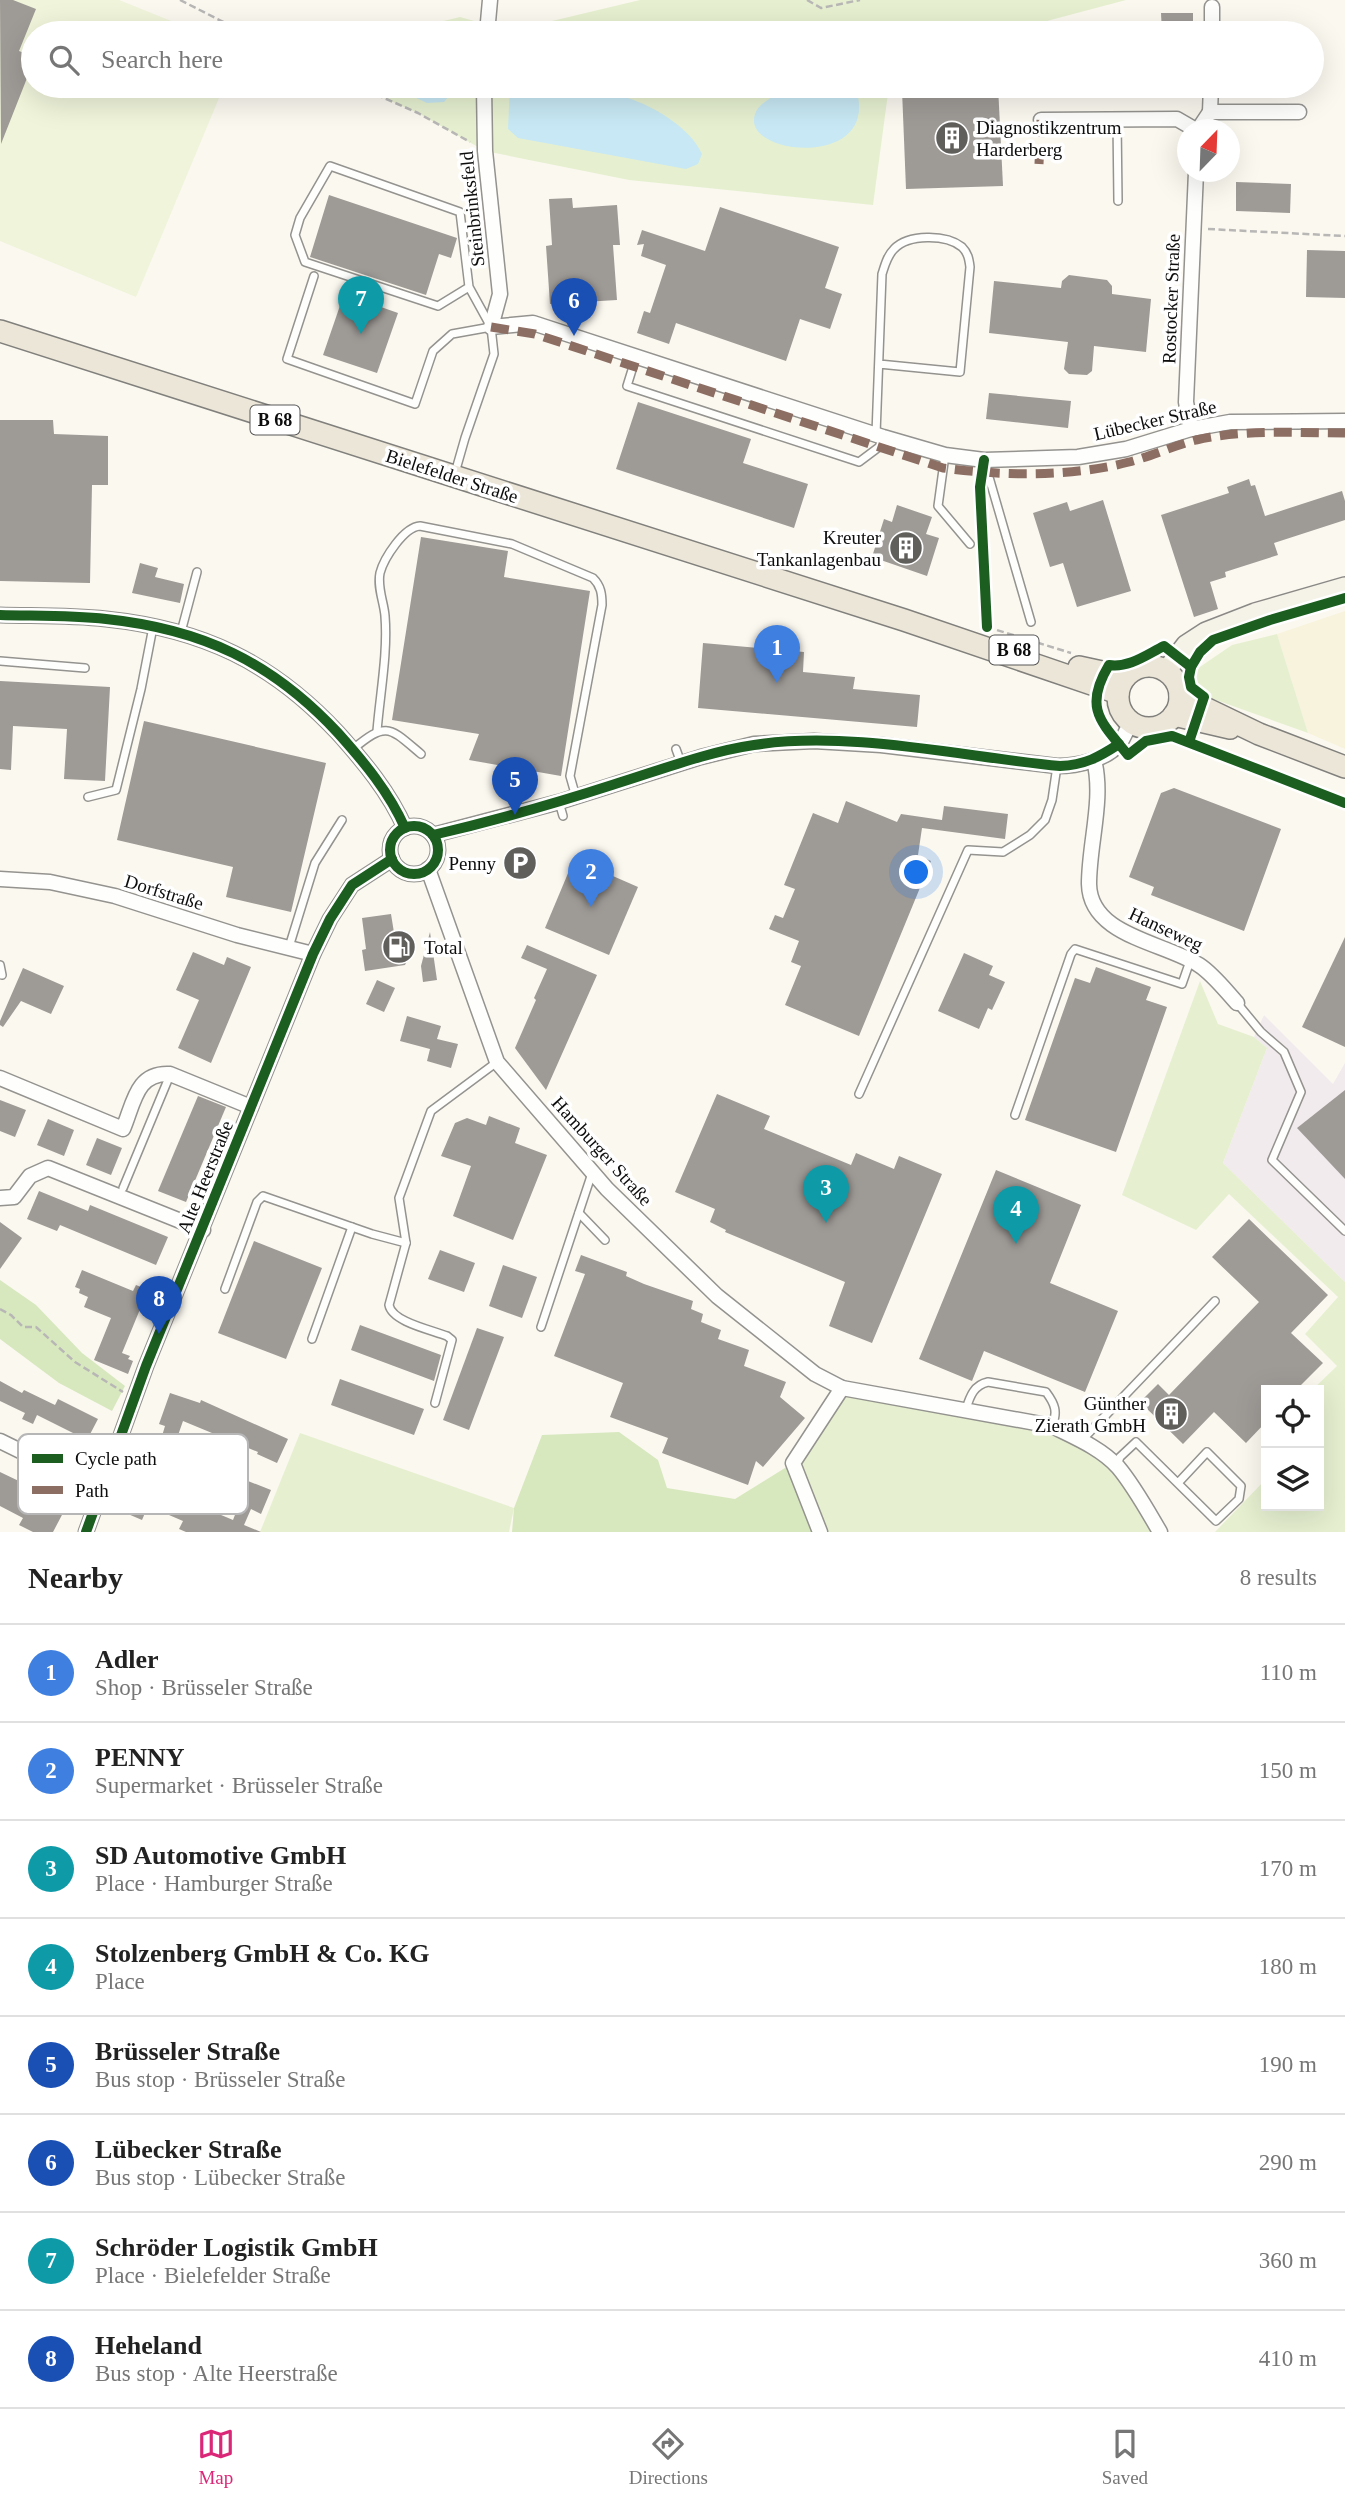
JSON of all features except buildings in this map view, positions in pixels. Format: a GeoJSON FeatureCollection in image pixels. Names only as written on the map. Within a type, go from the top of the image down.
{"type":"FeatureCollection","features":[{"type":"Feature","properties":{"kind":"main road","name":"Bielefelder Straße"},"geometry":{"type":"LineString","coordinates":[[0,331],[904,620],[1104,674],[1121,685]]}},
{"type":"Feature","properties":{"kind":"main road"},"geometry":{"type":"LineString","coordinates":[[1140,667],[1157,667],[1166,671],[1178,686],[1177,706],[1167,722],[1149,728],[1131,722],[1120,709],[1121,685],[1140,667]]}},
{"type":"Feature","properties":{"kind":"main road"},"geometry":{"type":"LineString","coordinates":[[1177,706],[1345,767]]}},
{"type":"Feature","properties":{"kind":"street"},"geometry":{"type":"LineString","coordinates":[[488,21],[490,0]]}},
{"type":"Feature","properties":{"kind":"street"},"geometry":{"type":"LineString","coordinates":[[1212,7],[1212,21]]}},
{"type":"Feature","properties":{"kind":"street","name":"Steinbrinksfeld"},"geometry":{"type":"LineString","coordinates":[[484,98],[485,151],[500,294],[491,327]]}},
{"type":"Feature","properties":{"kind":"street"},"geometry":{"type":"LineString","coordinates":[[1205,119],[1210,112],[1210,98]]}},
{"type":"Feature","properties":{"kind":"street"},"geometry":{"type":"LineString","coordinates":[[1210,112],[1299,112]]}},
{"type":"Feature","properties":{"kind":"street"},"geometry":{"type":"LineString","coordinates":[[1041,120],[1177,119]]}},
{"type":"Feature","properties":{"kind":"street","name":"Rostocker Straße"},"geometry":{"type":"LineString","coordinates":[[1191,429],[1186,402],[1195,182]]}},
{"type":"Feature","properties":{"kind":"street","name":"Lübecker Straße"},"geometry":{"type":"LineString","coordinates":[[491,327],[533,323],[879,435],[945,455],[984,460],[1077,457],[1114,451],[1191,429],[1249,421],[1345,421]]}},
{"type":"Feature","properties":{"kind":"street"},"geometry":{"type":"LineString","coordinates":[[1166,671],[1186,645],[1206,632],[1255,613],[1345,587]]}},
{"type":"Feature","properties":{"kind":"street"},"geometry":{"type":"LineString","coordinates":[[0,615],[106,619],[181,632],[225,648],[271,673],[312,705],[353,749],[394,803],[405,828]]}},
{"type":"Feature","properties":{"kind":"street"},"geometry":{"type":"LineString","coordinates":[[435,842],[494,821],[561,809],[576,797],[679,756],[754,744],[814,740],[881,745],[1057,766],[1078,765],[1094,760],[1119,744],[1131,722]]}},
{"type":"Feature","properties":{"kind":"street","name":"Hanseweg"},"geometry":{"type":"LineString","coordinates":[[1094,760],[1097,786],[1089,884],[1091,901],[1099,915],[1112,925],[1201,965],[1237,1003]]}},
{"type":"Feature","properties":{"kind":"street"},"geometry":{"type":"LineString","coordinates":[[420,827],[435,842],[437,856],[428,869],[422,872],[408,873],[401,870],[392,859],[390,852],[394,837],[405,828],[420,827]]}},
{"type":"Feature","properties":{"kind":"street","name":"Alte Heerstraße"},"geometry":{"type":"LineString","coordinates":[[122,1434],[313,954],[330,919],[352,885],[392,859]]}},
{"type":"Feature","properties":{"kind":"street","name":"Hamburger Straße"},"geometry":{"type":"LineString","coordinates":[[428,869],[497,1062],[593,1173],[717,1296],[815,1374],[842,1388],[1052,1426],[1082,1440],[1116,1465],[1160,1532]]}},
{"type":"Feature","properties":{"kind":"street","name":"Dorfstraße"},"geometry":{"type":"LineString","coordinates":[[0,879],[50,882],[115,896],[237,935],[313,954]]}},
{"type":"Feature","properties":{"kind":"street"},"geometry":{"type":"LineString","coordinates":[[0,1078],[123,1129],[142,1082],[156,1073],[170,1074],[251,1107]]}},
{"type":"Feature","properties":{"kind":"street"},"geometry":{"type":"LineString","coordinates":[[0,1198],[15,1197],[30,1176],[48,1168],[203,1230]]}},
{"type":"Feature","properties":{"kind":"street"},"geometry":{"type":"LineString","coordinates":[[820,1532],[793,1463],[842,1388]]}},
{"type":"Feature","properties":{"kind":"street"},"geometry":{"type":"LineString","coordinates":[[0,1441],[18,1450]]}},
{"type":"Feature","properties":{"kind":"street","name":"Alte Heerstraße"},"geometry":{"type":"LineString","coordinates":[[86,1532],[93,1514]]}},
{"type":"Feature","properties":{"kind":"lane"},"geometry":{"type":"LineString","coordinates":[[1117,120],[1118,201]]}},
{"type":"Feature","properties":{"kind":"lane"},"geometry":{"type":"LineString","coordinates":[[454,477],[494,354],[491,327],[469,287],[460,212],[330,166],[300,218],[295,235],[305,262],[438,306],[469,287]]}},
{"type":"Feature","properties":{"kind":"lane"},"geometry":{"type":"LineString","coordinates":[[636,356],[626,386],[859,462],[879,447],[879,364],[882,274],[886,261],[894,249],[906,241],[920,238],[950,241],[961,246],[968,254],[970,267],[960,372],[879,364]]}},
{"type":"Feature","properties":{"kind":"lane"},"geometry":{"type":"LineString","coordinates":[[314,276],[287,359],[415,404],[433,351],[452,334],[491,327]]}},
{"type":"Feature","properties":{"kind":"lane"},"geometry":{"type":"LineString","coordinates":[[945,455],[938,506],[970,544]]}},
{"type":"Feature","properties":{"kind":"lane"},"geometry":{"type":"LineString","coordinates":[[984,460],[1031,622]]}},
{"type":"Feature","properties":{"kind":"lane"},"geometry":{"type":"LineString","coordinates":[[377,731],[385,617],[379,583],[381,570],[402,535],[408,529],[420,526],[512,544],[593,578],[602,594],[570,776],[576,797]]}},
{"type":"Feature","properties":{"kind":"lane"},"geometry":{"type":"LineString","coordinates":[[181,632],[197,572]]}},
{"type":"Feature","properties":{"kind":"lane"},"geometry":{"type":"LineString","coordinates":[[88,797],[116,790],[153,627]]}},
{"type":"Feature","properties":{"kind":"lane"},"geometry":{"type":"LineString","coordinates":[[0,661],[85,668]]}},
{"type":"Feature","properties":{"kind":"lane"},"geometry":{"type":"LineString","coordinates":[[353,749],[377,731],[396,733],[421,754]]}},
{"type":"Feature","properties":{"kind":"lane"},"geometry":{"type":"LineString","coordinates":[[859,1094],[968,850],[1003,852],[1030,835],[1045,820],[1052,800],[1057,766]]}},
{"type":"Feature","properties":{"kind":"lane"},"geometry":{"type":"LineString","coordinates":[[288,948],[315,863],[342,820]]}},
{"type":"Feature","properties":{"kind":"lane"},"geometry":{"type":"LineString","coordinates":[[1015,1115],[1075,949],[1182,984],[1190,961]]}},
{"type":"Feature","properties":{"kind":"lane"},"geometry":{"type":"LineString","coordinates":[[0,965],[2,975]]}},
{"type":"Feature","properties":{"kind":"lane"},"geometry":{"type":"LineString","coordinates":[[1237,1003],[1261,1032],[1284,1052],[1301,1091],[1272,1160],[1345,1231]]}},
{"type":"Feature","properties":{"kind":"lane"},"geometry":{"type":"LineString","coordinates":[[435,1403],[453,1343],[447,1336],[398,1318],[390,1311],[389,1305],[406,1243],[399,1198],[431,1111],[497,1062]]}},
{"type":"Feature","properties":{"kind":"lane"},"geometry":{"type":"LineString","coordinates":[[123,1188],[170,1074]]}},
{"type":"Feature","properties":{"kind":"lane"},"geometry":{"type":"LineString","coordinates":[[541,1327],[593,1173]]}},
{"type":"Feature","properties":{"kind":"lane"},"geometry":{"type":"LineString","coordinates":[[225,1289],[257,1202],[263,1196],[406,1243]]}},
{"type":"Feature","properties":{"kind":"lane"},"geometry":{"type":"LineString","coordinates":[[579,1213],[605,1240]]}},
{"type":"Feature","properties":{"kind":"lane"},"geometry":{"type":"LineString","coordinates":[[312,1339],[352,1227]]}},
{"type":"Feature","properties":{"kind":"lane"},"geometry":{"type":"LineString","coordinates":[[1082,1440],[1215,1301]]}},
{"type":"Feature","properties":{"kind":"lane"},"geometry":{"type":"LineString","coordinates":[[966,1409],[971,1393],[982,1383],[1046,1392],[1054,1403],[1056,1412],[1052,1426]]}},
{"type":"Feature","properties":{"kind":"lane"},"geometry":{"type":"LineString","coordinates":[[1116,1465],[1120,1457],[1136,1442],[1216,1521],[1240,1499],[1241,1486],[1207,1452],[1178,1483]]}},
{"type":"Feature","properties":{"kind":"path"},"geometry":{"type":"LineString","coordinates":[[180,0],[221,21]]}},
{"type":"Feature","properties":{"kind":"path"},"geometry":{"type":"LineString","coordinates":[[807,0],[821,8],[860,0]]}},
{"type":"Feature","properties":{"kind":"path"},"geometry":{"type":"LineString","coordinates":[[384,98],[418,113],[485,151]]}},
{"type":"Feature","properties":{"kind":"path"},"geometry":{"type":"LineString","coordinates":[[1193,228],[1345,236]]}},
{"type":"Feature","properties":{"kind":"path"},"geometry":{"type":"LineString","coordinates":[[987,627],[1072,654]]}},
{"type":"Feature","properties":{"kind":"path"},"geometry":{"type":"LineString","coordinates":[[0,1309],[23,1327],[36,1327],[75,1362],[135,1399]]}},
{"type":"Feature","properties":{"kind":"shaded area"},"geometry":{"type":"Polygon","coordinates":[[[1345,611],[1345,749],[1308,733],[1277,634],[1345,611]]]}},
{"type":"Feature","properties":{"kind":"shaded area"},"geometry":{"type":"Polygon","coordinates":[[[1264,1015],[1333,1084],[1345,1063],[1345,1282],[1223,1163],[1267,1048],[1254,1037],[1264,1015]]]}},
{"type":"Feature","properties":{"kind":"green space"},"geometry":{"type":"Polygon","coordinates":[[[0,0],[119,0],[171,21],[21,21],[21,98],[219,98],[136,297],[0,241],[0,0]]]}},
{"type":"Feature","properties":{"kind":"green space"},"geometry":{"type":"Polygon","coordinates":[[[640,0],[1126,0],[1047,21],[552,21],[640,0]]]}},
{"type":"Feature","properties":{"kind":"green space"},"geometry":{"type":"Polygon","coordinates":[[[460,17],[474,21],[444,21],[460,17]]]}},
{"type":"Feature","properties":{"kind":"green space"},"geometry":{"type":"Polygon","coordinates":[[[384,98],[887,98],[873,205],[629,180],[485,151],[418,113],[384,98]]]}},
{"type":"Feature","properties":{"kind":"green space"},"geometry":{"type":"Polygon","coordinates":[[[1277,634],[1308,733],[1202,695],[1194,671],[1232,645],[1277,634]]]}},
{"type":"Feature","properties":{"kind":"green space"},"geometry":{"type":"Polygon","coordinates":[[[1200,981],[1218,1024],[1254,1037],[1267,1048],[1223,1163],[1345,1282],[1345,1532],[1215,1532],[1261,1484],[1261,1511],[1324,1511],[1324,1385],[1317,1385],[1337,1366],[1305,1334],[1338,1297],[1229,1194],[1196,1230],[1122,1195],[1200,981]]]}},
{"type":"Feature","properties":{"kind":"green space"},"geometry":{"type":"Polygon","coordinates":[[[0,1280],[36,1305],[82,1353],[125,1386],[112,1411],[59,1383],[0,1339],[0,1280]]]}},
{"type":"Feature","properties":{"kind":"green space"},"geometry":{"type":"Polygon","coordinates":[[[842,1388],[1052,1426],[1116,1465],[1160,1532],[820,1532],[793,1463],[842,1388]]]}},
{"type":"Feature","properties":{"kind":"green space"},"geometry":{"type":"Polygon","coordinates":[[[619,1432],[658,1460],[667,1488],[735,1499],[793,1463],[820,1532],[512,1532],[514,1508],[542,1435],[619,1432]]]}},
{"type":"Feature","properties":{"kind":"green space"},"geometry":{"type":"Polygon","coordinates":[[[300,1433],[514,1508],[509,1532],[260,1532],[300,1433]]]}},
{"type":"Feature","properties":{"kind":"water"},"geometry":{"type":"Polygon","coordinates":[[[416,98],[447,98],[444,102],[427,103],[416,98]]]}},
{"type":"Feature","properties":{"kind":"water"},"geometry":{"type":"Polygon","coordinates":[[[509,98],[627,98],[656,110],[671,120],[695,142],[702,154],[698,164],[686,169],[518,138],[508,129],[509,98]]]}},
{"type":"Feature","properties":{"kind":"water"},"geometry":{"type":"Polygon","coordinates":[[[772,98],[857,98],[859,113],[850,132],[833,143],[811,148],[788,146],[769,140],[756,129],[755,114],[772,98]]]}},
{"type":"Feature","properties":{"kind":"marked path"},"geometry":{"type":"LineString","coordinates":[[1039,164],[1041,120]]}},
{"type":"Feature","properties":{"kind":"marked path"},"geometry":{"type":"LineString","coordinates":[[491,327],[535,334],[943,468],[1012,474],[1060,473],[1107,467],[1187,442],[1233,434],[1345,433]]}},
{"type":"Feature","properties":{"kind":"cycle path"},"geometry":{"type":"LineString","coordinates":[[984,460],[980,487],[987,627]]}},
{"type":"Feature","properties":{"kind":"cycle path"},"geometry":{"type":"LineString","coordinates":[[1189,742],[1204,697],[1191,687],[1189,677],[1191,667],[1200,652],[1213,640],[1345,598]]}},
{"type":"Feature","properties":{"kind":"cycle path"},"geometry":{"type":"LineString","coordinates":[[0,615],[80,617],[141,624],[173,631],[233,653],[261,668],[287,687],[338,733],[375,778],[405,828]]}},
{"type":"Feature","properties":{"kind":"cycle path"},"geometry":{"type":"LineString","coordinates":[[1191,667],[1164,646],[1130,663],[1109,665],[1101,680],[1096,704],[1103,723],[1128,755],[1146,741],[1172,736],[1345,803]]}},
{"type":"Feature","properties":{"kind":"cycle path"},"geometry":{"type":"LineString","coordinates":[[433,835],[545,805],[700,757],[754,745],[790,741],[867,743],[1060,766],[1091,760],[1119,744]]}},
{"type":"Feature","properties":{"kind":"cycle path"},"geometry":{"type":"LineString","coordinates":[[414,826],[431,833],[438,850],[431,867],[414,874],[397,867],[390,850],[397,833],[414,826]]}},
{"type":"Feature","properties":{"kind":"cycle path"},"geometry":{"type":"LineString","coordinates":[[121,1434],[146,1366],[313,954],[330,919],[352,885],[392,859]]}},
{"type":"Feature","properties":{"kind":"cycle path"},"geometry":{"type":"LineString","coordinates":[[86,1532],[93,1514]]}},
{"type":"Feature","properties":{"kind":"place","name":"Diagnostikzentrum Harderberg"},"geometry":{"type":"Point","coordinates":[952,138]}},
{"type":"Feature","properties":{"kind":"place","name":"Schröder Logistik GmbH"},"geometry":{"type":"Point","coordinates":[361,334]}},
{"type":"Feature","properties":{"kind":"place","name":"Lübecker Straße"},"geometry":{"type":"Point","coordinates":[574,336]}},
{"type":"Feature","properties":{"kind":"place","name":"Kreuter Tankanlagenbau"},"geometry":{"type":"Point","coordinates":[906,548]}},
{"type":"Feature","properties":{"kind":"place","name":"Adler"},"geometry":{"type":"Point","coordinates":[777,683]}},
{"type":"Feature","properties":{"kind":"place","name":"Brüsseler Straße"},"geometry":{"type":"Point","coordinates":[515,815]}},
{"type":"Feature","properties":{"kind":"place","name":"Penny"},"geometry":{"type":"Point","coordinates":[520,863]}},
{"type":"Feature","properties":{"kind":"place","name":"PENNY"},"geometry":{"type":"Point","coordinates":[591,907]}},
{"type":"Feature","properties":{"kind":"place","name":"Total"},"geometry":{"type":"Point","coordinates":[399,947]}},
{"type":"Feature","properties":{"kind":"place","name":"SD Automotive GmbH"},"geometry":{"type":"Point","coordinates":[826,1223]}},
{"type":"Feature","properties":{"kind":"place","name":"Stolzenberg GmbH & Co. KG"},"geometry":{"type":"Point","coordinates":[1016,1244]}},
{"type":"Feature","properties":{"kind":"place","name":"Heheland"},"geometry":{"type":"Point","coordinates":[159,1334]}},
{"type":"Feature","properties":{"kind":"place","name":"Günther Zierath GmbH"},"geometry":{"type":"Point","coordinates":[1171,1414]}}]}
